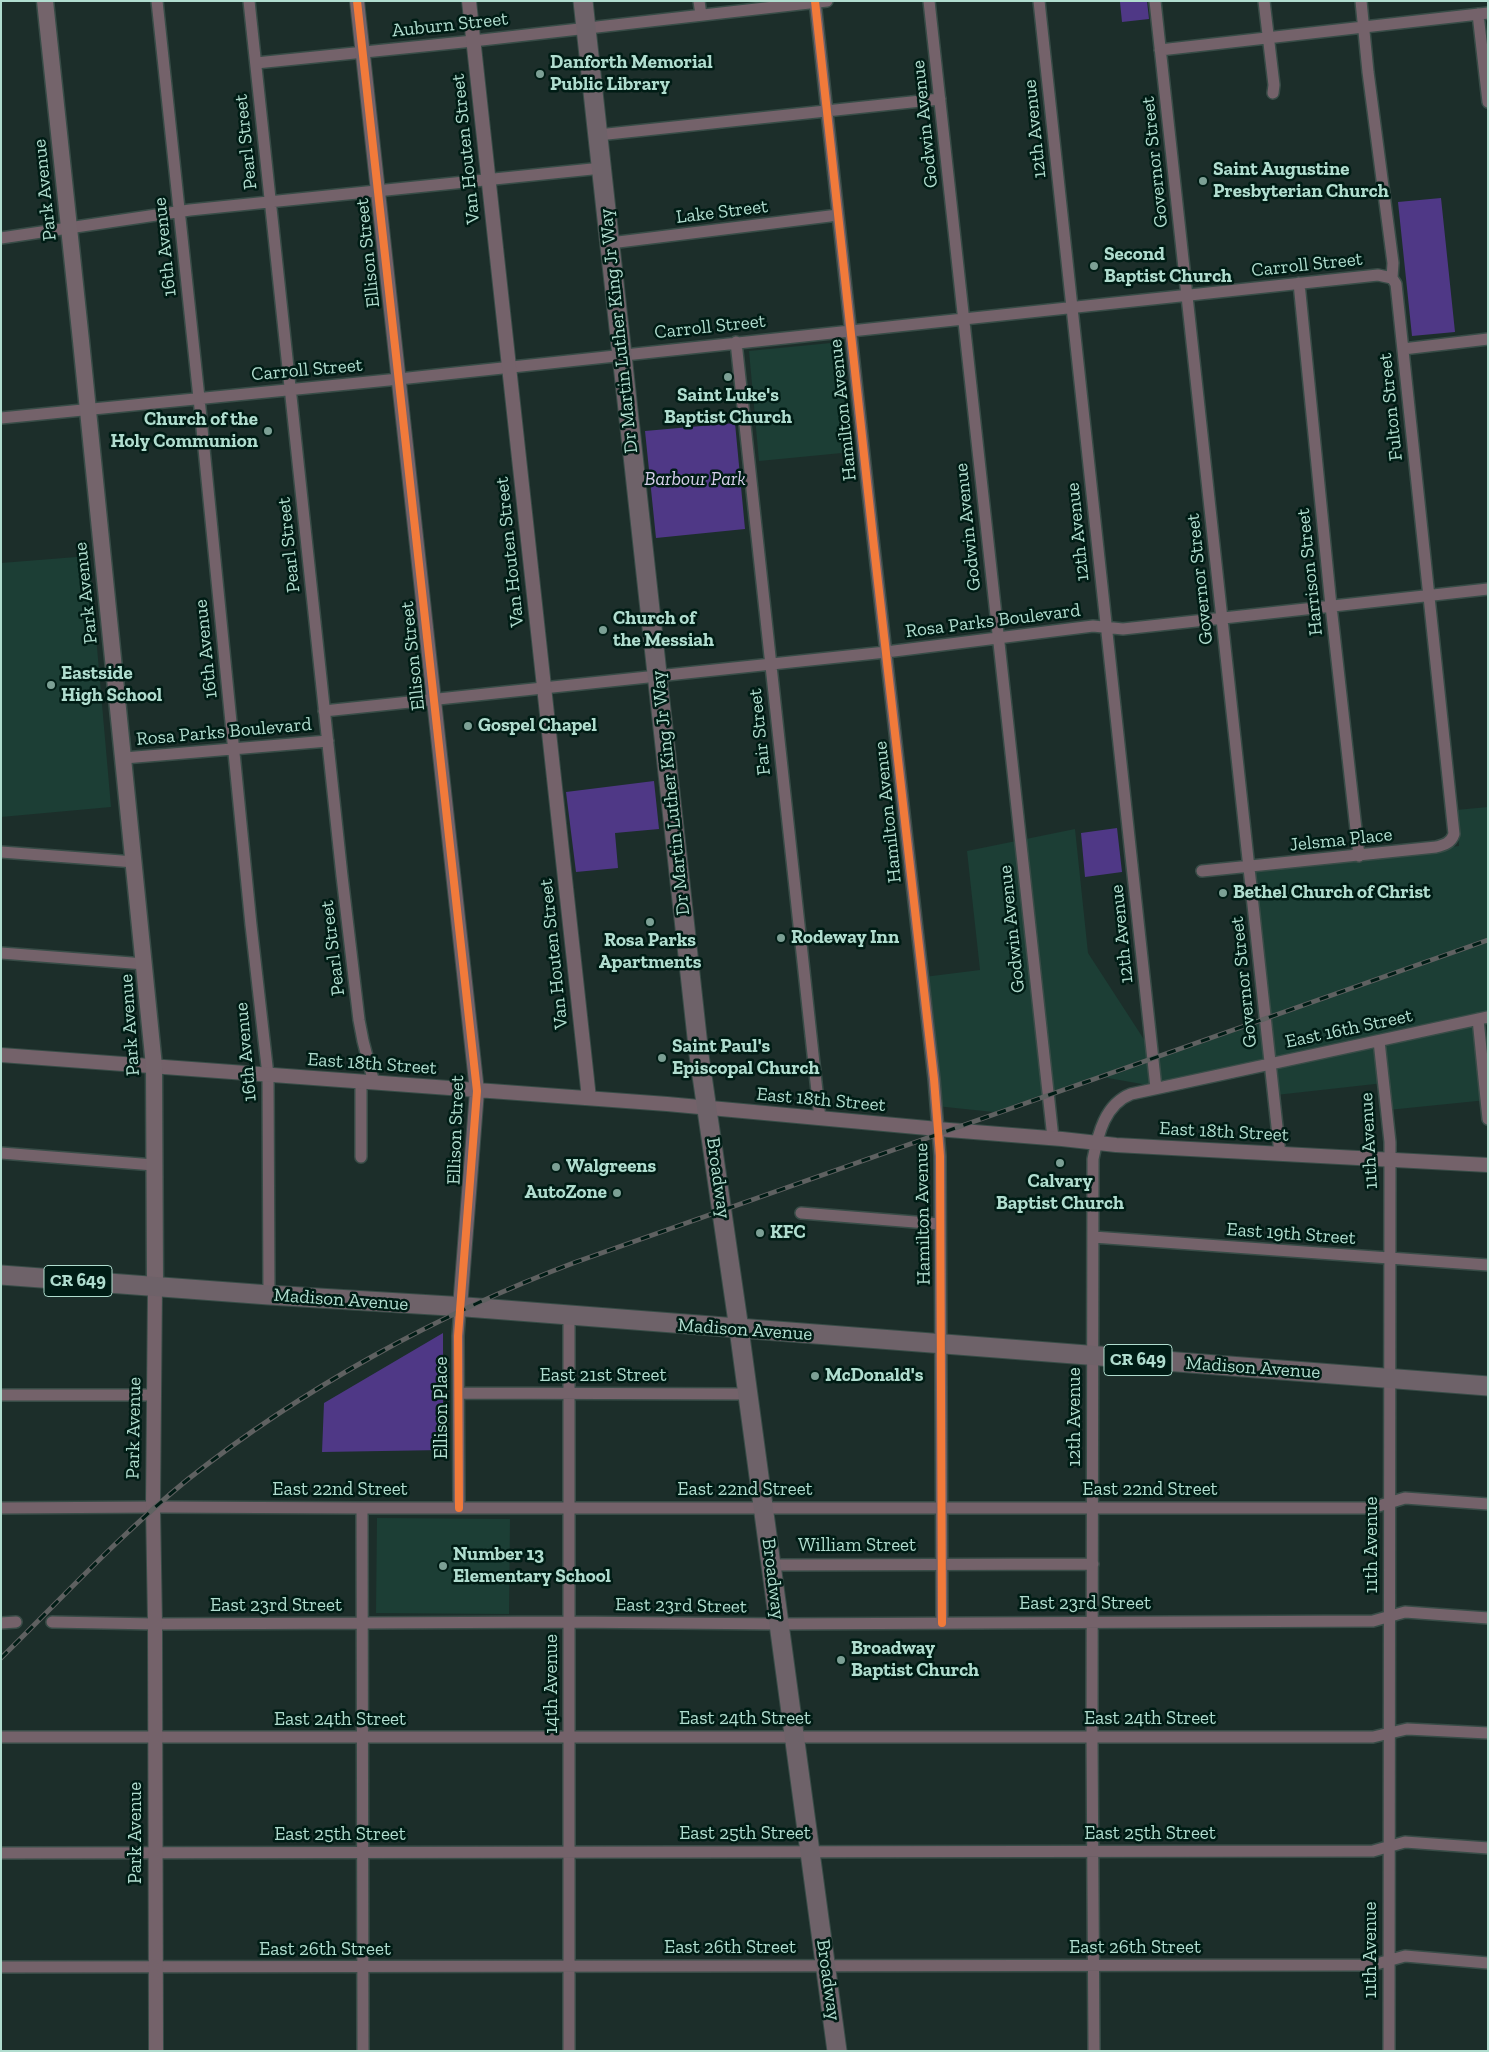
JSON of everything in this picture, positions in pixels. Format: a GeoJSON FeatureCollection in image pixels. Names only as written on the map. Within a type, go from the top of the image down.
{"type":"FeatureCollection","features":[{"type":"Feature","properties":{"kind":"main road","name":"Park Avenue"},"geometry":{"type":"LineString","coordinates":[[45,1],[135,862],[154,1066],[154,1286]]}},
{"type":"Feature","properties":{"kind":"main road","name":"Dr Martin Luther King Jr Way"},"geometry":{"type":"LineString","coordinates":[[583,1],[699,1055],[707,1108]]}},
{"type":"Feature","properties":{"kind":"main road","name":"Broadway"},"geometry":{"type":"LineString","coordinates":[[707,1108],[764,1508],[837,2051]]}},
{"type":"Feature","properties":{"kind":"main road","name":"Madison Avenue"},"geometry":{"type":"LineString","coordinates":[[1,1275],[460,1307],[1488,1386]]}},
{"type":"Feature","properties":{"kind":"street","name":"16th Avenue"},"geometry":{"type":"LineString","coordinates":[[157,1],[268,1075],[268,1295]]}},
{"type":"Feature","properties":{"kind":"street","name":"Pearl Street"},"geometry":{"type":"LineString","coordinates":[[249,1],[324,712],[359,1020],[368,1083],[361,1158]]}},
{"type":"Feature","properties":{"kind":"street","name":"Ellison Street"},"geometry":{"type":"LineString","coordinates":[[357,1],[478,1091],[460,1307]]}},
{"type":"Feature","properties":{"kind":"street","name":"Van Houten Street"},"geometry":{"type":"LineString","coordinates":[[469,1],[589,1098]]}},
{"type":"Feature","properties":{"kind":"street"},"geometry":{"type":"LineString","coordinates":[[699,1],[701,15]]}},
{"type":"Feature","properties":{"kind":"street","name":"Godwin Avenue"},"geometry":{"type":"LineString","coordinates":[[929,1],[1053,1138]]}},
{"type":"Feature","properties":{"kind":"street","name":"12th Avenue"},"geometry":{"type":"LineString","coordinates":[[1039,1],[1156,1088]]}},
{"type":"Feature","properties":{"kind":"street","name":"Governor Street"},"geometry":{"type":"LineString","coordinates":[[1155,1],[1280,1154]]}},
{"type":"Feature","properties":{"kind":"street"},"geometry":{"type":"LineString","coordinates":[[1264,1],[1274,85],[1273,92]]}},
{"type":"Feature","properties":{"kind":"street","name":"Fulton Street"},"geometry":{"type":"LineString","coordinates":[[1361,1],[1393,263],[1392,278],[1396,284],[1452,810]]}},
{"type":"Feature","properties":{"kind":"street","name":"Auburn Street"},"geometry":{"type":"LineString","coordinates":[[256,63],[473,41],[819,2]]}},
{"type":"Feature","properties":{"kind":"street","name":"Hamilton Avenue"},"geometry":{"type":"LineString","coordinates":[[819,2],[827,111],[838,216],[934,1078],[938,1129],[942,1623]]}},
{"type":"Feature","properties":{"kind":"street"},"geometry":{"type":"LineString","coordinates":[[1160,50],[1483,13],[1488,102]]}},
{"type":"Feature","properties":{"kind":"street"},"geometry":{"type":"LineString","coordinates":[[598,135],[940,99]]}},
{"type":"Feature","properties":{"kind":"street"},"geometry":{"type":"LineString","coordinates":[[1,238],[179,212],[602,168]]}},
{"type":"Feature","properties":{"kind":"street","name":"Lake Street"},"geometry":{"type":"LineString","coordinates":[[610,243],[838,216]]}},
{"type":"Feature","properties":{"kind":"street","name":"Carroll Street"},"geometry":{"type":"LineString","coordinates":[[1,418],[398,379],[1187,294],[1378,275],[1392,278]]}},
{"type":"Feature","properties":{"kind":"street","name":"Harrison Street"},"geometry":{"type":"LineString","coordinates":[[1299,283],[1331,606],[1359,856]]}},
{"type":"Feature","properties":{"kind":"street"},"geometry":{"type":"LineString","coordinates":[[1403,349],[1488,340]]}},
{"type":"Feature","properties":{"kind":"street","name":"Fair Street"},"geometry":{"type":"LineString","coordinates":[[736,342],[820,1118]]}},
{"type":"Feature","properties":{"kind":"street","name":"Rosa Parks Boulevard"},"geometry":{"type":"LineString","coordinates":[[324,712],[770,665],[998,639],[1093,626],[1123,629],[1488,589]]}},
{"type":"Feature","properties":{"kind":"street","name":"Rosa Parks Boulevard"},"geometry":{"type":"LineString","coordinates":[[124,758],[328,741]]}},
{"type":"Feature","properties":{"kind":"street","name":"Jelsma Place"},"geometry":{"type":"LineString","coordinates":[[1202,871],[1436,847],[1446,844],[1452,839],[1454,834],[1452,810]]}},
{"type":"Feature","properties":{"kind":"street"},"geometry":{"type":"LineString","coordinates":[[1,852],[135,862]]}},
{"type":"Feature","properties":{"kind":"street"},"geometry":{"type":"LineString","coordinates":[[1,954],[145,964]]}},
{"type":"Feature","properties":{"kind":"street"},"geometry":{"type":"LineString","coordinates":[[1483,1018],[1488,1119]]}},
{"type":"Feature","properties":{"kind":"street","name":"East 16th Street"},"geometry":{"type":"LineString","coordinates":[[1096,1143],[1103,1124],[1114,1104],[1131,1094],[1483,1018]]}},
{"type":"Feature","properties":{"kind":"street","name":"11th Avenue"},"geometry":{"type":"LineString","coordinates":[[1379,1041],[1390,1142],[1389,2051]]}},
{"type":"Feature","properties":{"kind":"street","name":"East 18th Street"},"geometry":{"type":"LineString","coordinates":[[1,1055],[589,1098],[1096,1143],[1488,1166]]}},
{"type":"Feature","properties":{"kind":"street","name":"12th Avenue"},"geometry":{"type":"LineString","coordinates":[[1094,2051],[1092,1356],[1093,1159],[1096,1143]]}},
{"type":"Feature","properties":{"kind":"street"},"geometry":{"type":"LineString","coordinates":[[1,1153],[154,1165]]}},
{"type":"Feature","properties":{"kind":"street"},"geometry":{"type":"LineString","coordinates":[[800,1213],[940,1224]]}},
{"type":"Feature","properties":{"kind":"street","name":"East 19th Street"},"geometry":{"type":"LineString","coordinates":[[1093,1237],[1488,1265]]}},
{"type":"Feature","properties":{"kind":"street","name":"Park Avenue"},"geometry":{"type":"LineString","coordinates":[[154,1286],[153,1507],[156,1738],[156,2051]]}},
{"type":"Feature","properties":{"kind":"street","name":"Ellison Place"},"geometry":{"type":"LineString","coordinates":[[459,1508],[460,1307]]}},
{"type":"Feature","properties":{"kind":"street","name":"14th Avenue"},"geometry":{"type":"LineString","coordinates":[[569,1316],[569,2051]]}},
{"type":"Feature","properties":{"kind":"street","name":"East 21st Street"},"geometry":{"type":"LineString","coordinates":[[459,1393],[748,1394]]}},
{"type":"Feature","properties":{"kind":"street"},"geometry":{"type":"LineString","coordinates":[[1,1395],[155,1395]]}},
{"type":"Feature","properties":{"kind":"street","name":"East 22nd Street"},"geometry":{"type":"LineString","coordinates":[[1,1508],[1372,1508],[1405,1498],[1488,1504]]}},
{"type":"Feature","properties":{"kind":"street"},"geometry":{"type":"LineString","coordinates":[[362,1508],[362,2051]]}},
{"type":"Feature","properties":{"kind":"street","name":"William Street"},"geometry":{"type":"LineString","coordinates":[[771,1564],[1093,1564]]}},
{"type":"Feature","properties":{"kind":"street","name":"East 23rd Street"},"geometry":{"type":"LineString","coordinates":[[52,1622],[155,1624],[569,1622],[779,1624],[1373,1621],[1405,1612],[1488,1618]]}},
{"type":"Feature","properties":{"kind":"street"},"geometry":{"type":"LineString","coordinates":[[1,1623],[16,1622]]}},
{"type":"Feature","properties":{"kind":"street","name":"East 24th Street"},"geometry":{"type":"LineString","coordinates":[[1,1737],[1373,1737],[1407,1729],[1488,1733]]}},
{"type":"Feature","properties":{"kind":"street","name":"East 25th Street"},"geometry":{"type":"LineString","coordinates":[[1,1853],[1373,1851],[1405,1842],[1488,1848]]}},
{"type":"Feature","properties":{"kind":"street","name":"East 26th Street"},"geometry":{"type":"LineString","coordinates":[[1,1968],[1373,1965],[1405,1956],[1488,1963]]}},
{"type":"Feature","properties":{"kind":"shaded area"},"geometry":{"type":"Polygon","coordinates":[[[841,342],[852,452],[759,461],[749,351],[841,342]]]}},
{"type":"Feature","properties":{"kind":"shaded area","name":"Eastside High School"},"geometry":{"type":"Polygon","coordinates":[[[89,556],[111,807],[1,817],[1,563],[89,556]]]}},
{"type":"Feature","properties":{"kind":"shaded area"},"geometry":{"type":"Polygon","coordinates":[[[1488,807],[1488,1020],[1479,1021],[1487,1100],[1388,1110],[1384,1083],[1276,1095],[1272,1066],[1159,1087],[1102,1077],[1003,1113],[936,1106],[924,977],[980,970],[967,851],[1075,829],[1088,953],[1156,1058],[1266,1021],[1250,865],[1459,846],[1456,810],[1488,807]]]}},
{"type":"Feature","properties":{"kind":"shaded area","name":"Number 13 Elementary School"},"geometry":{"type":"Polygon","coordinates":[[[377,1518],[510,1519],[509,1614],[376,1613],[377,1518]]]}},
{"type":"Feature","properties":{"kind":"green space"},"geometry":{"type":"Polygon","coordinates":[[[1147,1],[1149,19],[1122,22],[1120,2],[1147,1]]]}},
{"type":"Feature","properties":{"kind":"green space"},"geometry":{"type":"Polygon","coordinates":[[[1441,198],[1455,332],[1412,336],[1398,202],[1441,198]]]}},
{"type":"Feature","properties":{"kind":"green space","name":"Barbour Park"},"geometry":{"type":"Polygon","coordinates":[[[735,423],[745,529],[656,538],[645,431],[735,423]]]}},
{"type":"Feature","properties":{"kind":"green space"},"geometry":{"type":"Polygon","coordinates":[[[654,781],[659,829],[615,833],[618,868],[576,872],[566,792],[654,781]]]}},
{"type":"Feature","properties":{"kind":"green space"},"geometry":{"type":"Polygon","coordinates":[[[1117,828],[1122,872],[1085,877],[1081,833],[1117,828]]]}},
{"type":"Feature","properties":{"kind":"green space"},"geometry":{"type":"Polygon","coordinates":[[[443,1333],[443,1450],[322,1452],[324,1403],[443,1333]]]}},
{"type":"Feature","properties":{"kind":"railway"},"geometry":{"type":"LineString","coordinates":[[1,1658],[139,1522],[187,1480],[231,1446],[277,1414],[373,1356],[473,1305],[576,1262],[1488,940]]}},
{"type":"Feature","properties":{"kind":"cycle path"},"geometry":{"type":"LineString","coordinates":[[357,1],[477,1091],[458,1336],[459,1508]]}},
{"type":"Feature","properties":{"kind":"cycle path"},"geometry":{"type":"LineString","coordinates":[[815,1],[934,1079],[940,1156],[942,1623]]}},
{"type":"Feature","properties":{"kind":"place","name":"Danforth Memorial Public Library"},"geometry":{"type":"Point","coordinates":[540,74]}},
{"type":"Feature","properties":{"kind":"place","name":"Saint Augustine Presbyterian Church"},"geometry":{"type":"Point","coordinates":[1203,181]}},
{"type":"Feature","properties":{"kind":"place","name":"Second Baptist Church"},"geometry":{"type":"Point","coordinates":[1094,266]}},
{"type":"Feature","properties":{"kind":"place","name":"Saint Luke's Baptist Church"},"geometry":{"type":"Point","coordinates":[728,377]}},
{"type":"Feature","properties":{"kind":"place","name":"Church of the Holy Communion"},"geometry":{"type":"Point","coordinates":[268,431]}},
{"type":"Feature","properties":{"kind":"place","name":"Church of the Messiah"},"geometry":{"type":"Point","coordinates":[603,630]}},
{"type":"Feature","properties":{"kind":"place","name":"Eastside High School"},"geometry":{"type":"Point","coordinates":[51,685]}},
{"type":"Feature","properties":{"kind":"place","name":"Gospel Chapel"},"geometry":{"type":"Point","coordinates":[468,726]}},
{"type":"Feature","properties":{"kind":"place","name":"Bethel Church of Christ"},"geometry":{"type":"Point","coordinates":[1223,893]}},
{"type":"Feature","properties":{"kind":"place","name":"Rosa Parks Apartments"},"geometry":{"type":"Point","coordinates":[650,922]}},
{"type":"Feature","properties":{"kind":"place","name":"Rodeway Inn"},"geometry":{"type":"Point","coordinates":[781,938]}},
{"type":"Feature","properties":{"kind":"place","name":"Saint Paul's Episcopal Church"},"geometry":{"type":"Point","coordinates":[662,1058]}},
{"type":"Feature","properties":{"kind":"place","name":"Calvary Baptist Church"},"geometry":{"type":"Point","coordinates":[1060,1163]}},
{"type":"Feature","properties":{"kind":"place","name":"Walgreens"},"geometry":{"type":"Point","coordinates":[556,1167]}},
{"type":"Feature","properties":{"kind":"place","name":"AutoZone"},"geometry":{"type":"Point","coordinates":[617,1193]}},
{"type":"Feature","properties":{"kind":"place","name":"KFC"},"geometry":{"type":"Point","coordinates":[760,1233]}},
{"type":"Feature","properties":{"kind":"place","name":"McDonald's"},"geometry":{"type":"Point","coordinates":[815,1376]}},
{"type":"Feature","properties":{"kind":"place","name":"Number 13 Elementary School"},"geometry":{"type":"Point","coordinates":[443,1566]}},
{"type":"Feature","properties":{"kind":"place","name":"Broadway Baptist Church"},"geometry":{"type":"Point","coordinates":[841,1660]}}]}
